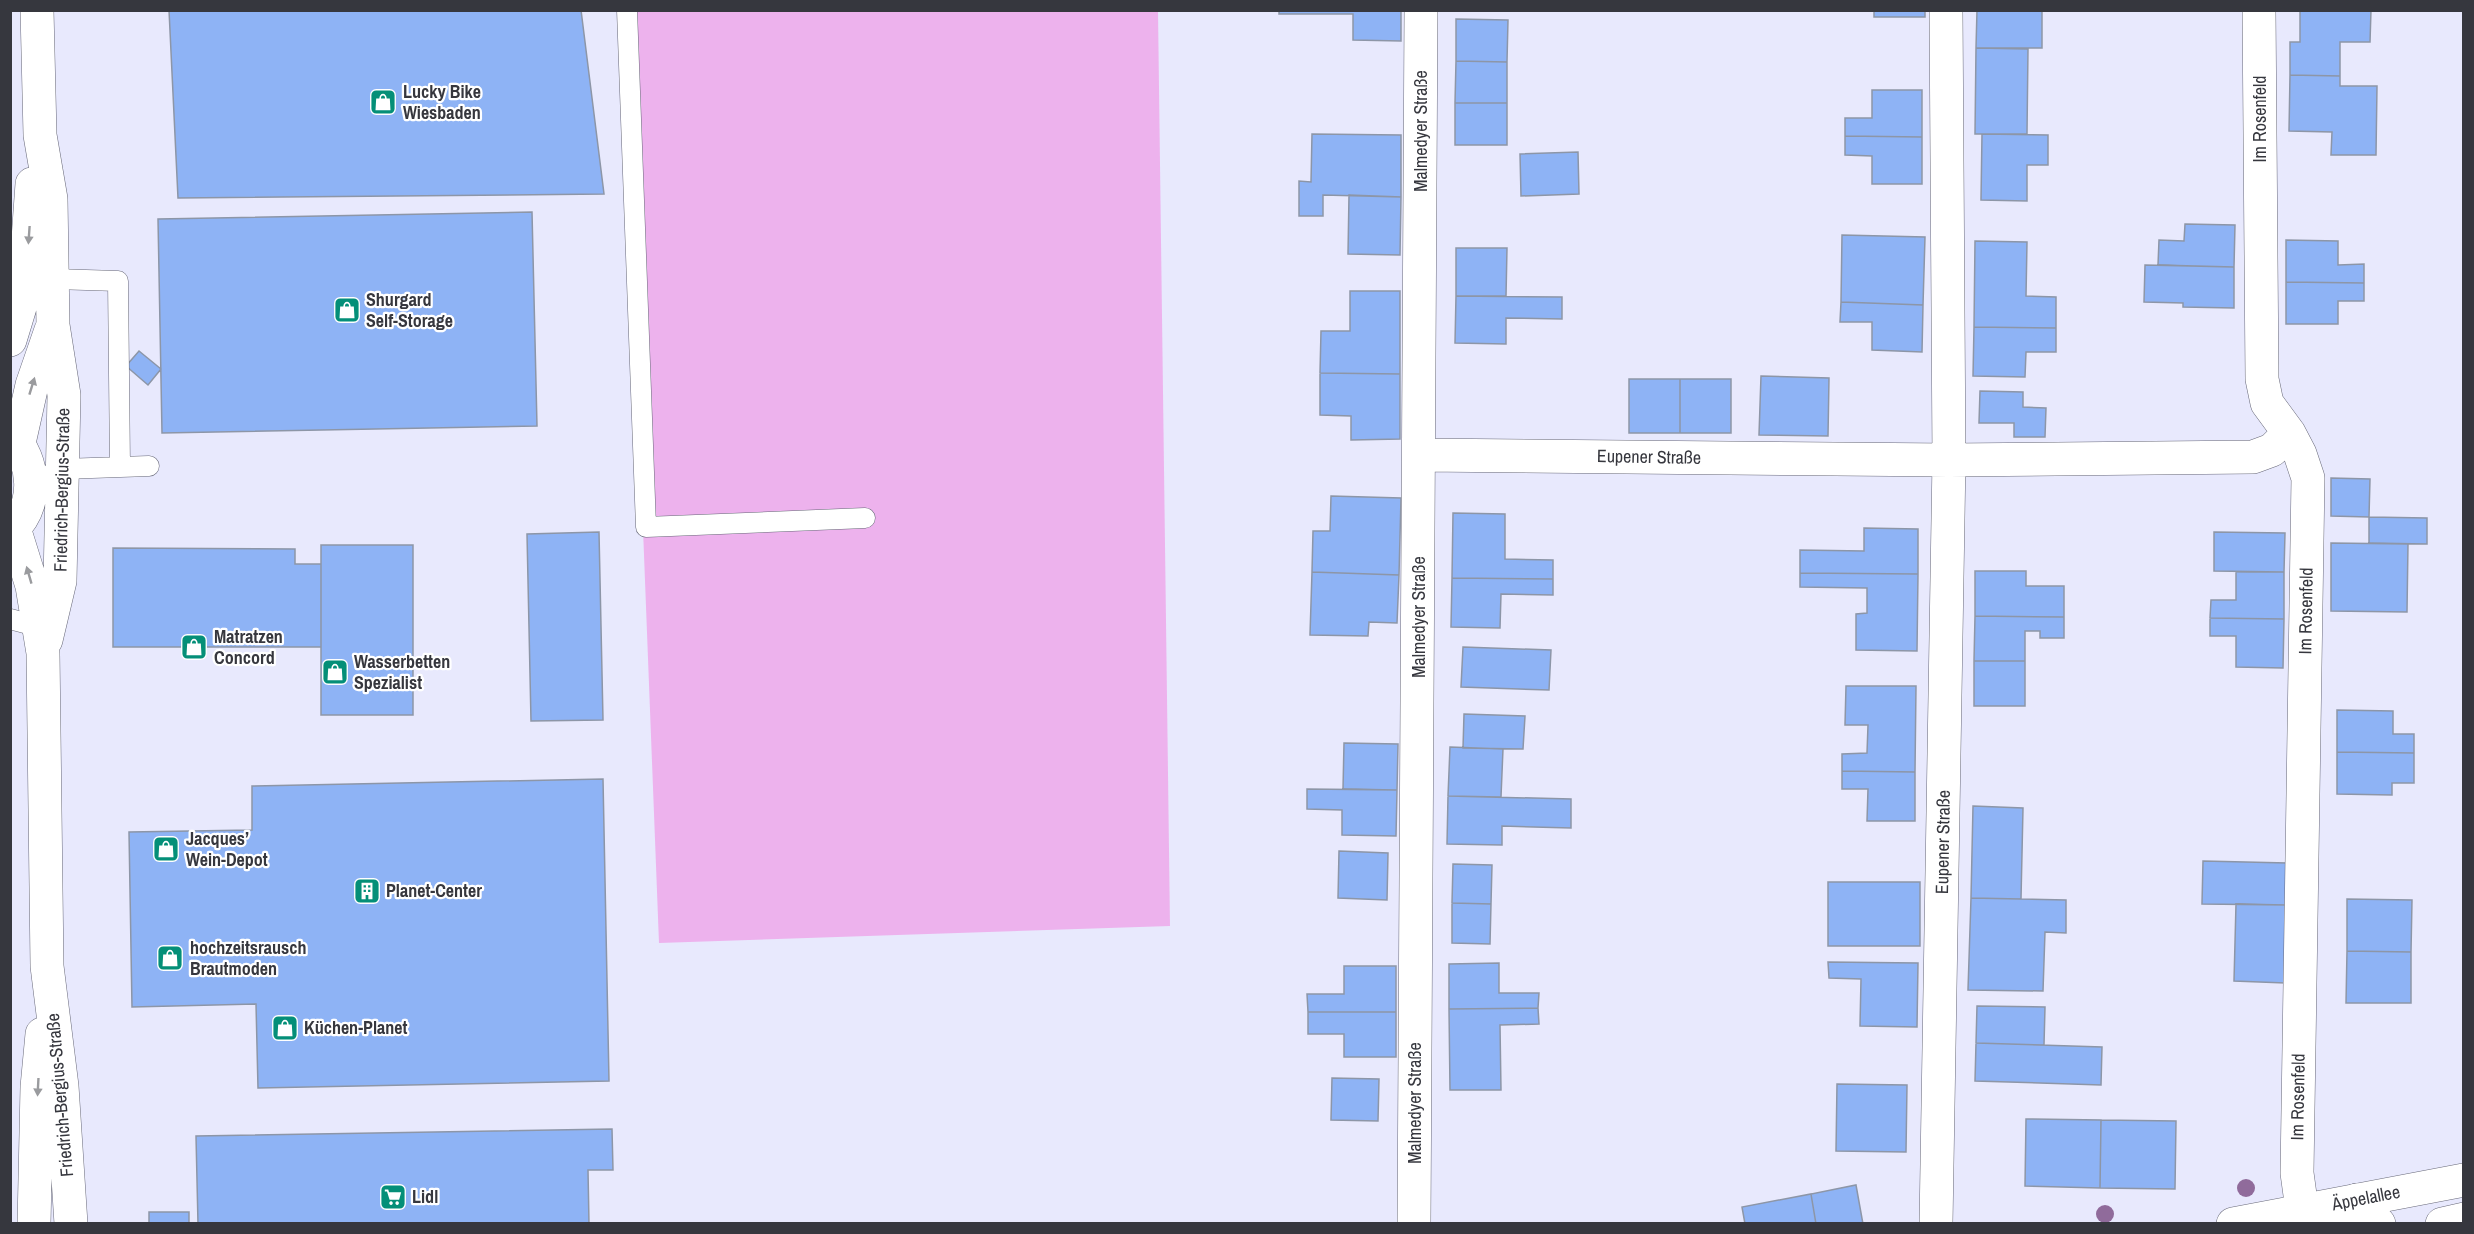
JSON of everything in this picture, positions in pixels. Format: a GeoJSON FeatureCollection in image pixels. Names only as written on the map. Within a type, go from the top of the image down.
{"type":"FeatureCollection","features":[{"type":"Feature","properties":{"kind":"street","name":"Friedrich-Bergius-Straße"},"geometry":{"type":"LineString","coordinates":[[37,10],[40,135],[51,199],[53,326],[64,395],[60,580],[43,653]]}},
{"type":"Feature","properties":{"kind":"street","name":"Malmedyer Straße"},"geometry":{"type":"LineString","coordinates":[[1414,1224],[1421,10]]}},
{"type":"Feature","properties":{"kind":"street","name":"Eupener Straße"},"geometry":{"type":"LineString","coordinates":[[1936,1224],[1949,460],[1946,10]]}},
{"type":"Feature","properties":{"kind":"street","name":"Im Rosenfeld"},"geometry":{"type":"LineString","coordinates":[[2259,10],[2262,379],[2267,403],[2289,433],[2300,454],[2308,478],[2297,1173],[2303,1217]]}},
{"type":"Feature","properties":{"kind":"street","name":"Friedrich-Bergius-Straße"},"geometry":{"type":"LineString","coordinates":[[10,340],[24,294],[32,186],[40,135]]}},
{"type":"Feature","properties":{"kind":"street","name":"Friedrich-Bergius-Straße"},"geometry":{"type":"LineString","coordinates":[[34,1224],[37,1087],[47,966],[43,653],[32,586],[12,530],[24,513],[30,496],[32,478],[28,459],[15,438],[53,326]]}},
{"type":"Feature","properties":{"kind":"street","name":"Eupener Straße"},"geometry":{"type":"LineString","coordinates":[[1420,455],[1949,460],[2253,458],[2272,450],[2289,433]]}},
{"type":"Feature","properties":{"kind":"street"},"geometry":{"type":"LineString","coordinates":[[15,615],[43,653]]}},
{"type":"Feature","properties":{"kind":"street","name":"Friedrich-Bergius-Straße"},"geometry":{"type":"LineString","coordinates":[[47,966],[62,1086],[71,1224]]}},
{"type":"Feature","properties":{"kind":"street","name":"Äppelallee"},"geometry":{"type":"LineString","coordinates":[[2233,1224],[2303,1217],[2360,1216],[2463,1180]]}},
{"type":"Feature","properties":{"kind":"street"},"geometry":{"type":"LineString","coordinates":[[2442,1224],[2463,1220]]}},
{"type":"Feature","properties":{"kind":"lane"},"geometry":{"type":"LineString","coordinates":[[627,10],[646,527],[865,518]]}},
{"type":"Feature","properties":{"kind":"lane"},"geometry":{"type":"LineString","coordinates":[[54,279],[118,281],[120,467]]}},
{"type":"Feature","properties":{"kind":"lane"},"geometry":{"type":"LineString","coordinates":[[32,478],[63,469],[148,465]]}},
{"type":"Feature","properties":{"kind":"shaded area"},"geometry":{"type":"Polygon","coordinates":[[[623,11],[1158,11],[1170,926],[659,943],[623,11]]]}},
{"type":"Feature","properties":{"kind":"building","name":"Lucky Bike Wiesbaden"},"geometry":{"type":"Polygon","coordinates":[[[169,10],[581,10],[604,194],[178,198],[169,10]]]}},
{"type":"Feature","properties":{"kind":"building"},"geometry":{"type":"Polygon","coordinates":[[[1279,10],[1401,10],[1401,41],[1353,40],[1353,14],[1279,14],[1279,10]]]}},
{"type":"Feature","properties":{"kind":"building"},"geometry":{"type":"Polygon","coordinates":[[[1874,10],[1925,10],[1925,17],[1874,17],[1874,10]]]}},
{"type":"Feature","properties":{"kind":"building"},"geometry":{"type":"Polygon","coordinates":[[[1977,10],[2042,10],[2042,48],[1976,48],[1977,10]]]}},
{"type":"Feature","properties":{"kind":"building"},"geometry":{"type":"Polygon","coordinates":[[[2300,10],[2371,10],[2370,42],[2340,42],[2340,76],[2290,75],[2290,42],[2300,42],[2300,10]]]}},
{"type":"Feature","properties":{"kind":"building"},"geometry":{"type":"Polygon","coordinates":[[[1456,19],[1508,20],[1507,62],[1456,61],[1456,19]]]}},
{"type":"Feature","properties":{"kind":"building"},"geometry":{"type":"Polygon","coordinates":[[[1976,48],[2028,49],[2027,134],[1975,134],[1976,48]]]}},
{"type":"Feature","properties":{"kind":"building"},"geometry":{"type":"Polygon","coordinates":[[[1456,61],[1507,62],[1507,103],[1455,103],[1456,61]]]}},
{"type":"Feature","properties":{"kind":"building"},"geometry":{"type":"Polygon","coordinates":[[[2290,75],[2340,76],[2340,86],[2377,86],[2376,155],[2331,155],[2332,132],[2289,131],[2290,75]]]}},
{"type":"Feature","properties":{"kind":"building"},"geometry":{"type":"Polygon","coordinates":[[[1872,90],[1922,90],[1922,137],[1845,136],[1845,118],[1872,118],[1872,90]]]}},
{"type":"Feature","properties":{"kind":"building"},"geometry":{"type":"Polygon","coordinates":[[[1455,103],[1507,103],[1507,145],[1455,145],[1455,103]]]}},
{"type":"Feature","properties":{"kind":"building"},"geometry":{"type":"Polygon","coordinates":[[[1312,134],[1401,135],[1401,197],[1323,195],[1323,216],[1299,216],[1299,181],[1311,182],[1312,134]]]}},
{"type":"Feature","properties":{"kind":"building"},"geometry":{"type":"Polygon","coordinates":[[[1982,134],[2048,135],[2048,165],[2027,165],[2027,201],[1981,200],[1982,134]]]}},
{"type":"Feature","properties":{"kind":"building"},"geometry":{"type":"Polygon","coordinates":[[[1845,136],[1922,137],[1922,184],[1872,184],[1872,156],[1845,155],[1845,136]]]}},
{"type":"Feature","properties":{"kind":"building"},"geometry":{"type":"Polygon","coordinates":[[[1578,152],[1579,194],[1521,196],[1520,154],[1578,152]]]}},
{"type":"Feature","properties":{"kind":"building"},"geometry":{"type":"Polygon","coordinates":[[[1349,195],[1401,197],[1400,255],[1348,254],[1349,195]]]}},
{"type":"Feature","properties":{"kind":"building","name":"Shurgard Self-Storage"},"geometry":{"type":"Polygon","coordinates":[[[532,212],[537,426],[162,433],[158,219],[532,212]]]}},
{"type":"Feature","properties":{"kind":"building"},"geometry":{"type":"Polygon","coordinates":[[[2185,224],[2235,225],[2234,267],[2158,265],[2159,240],[2184,241],[2185,224]]]}},
{"type":"Feature","properties":{"kind":"building"},"geometry":{"type":"Polygon","coordinates":[[[1842,235],[1925,237],[1923,305],[1841,302],[1842,235]]]}},
{"type":"Feature","properties":{"kind":"building"},"geometry":{"type":"Polygon","coordinates":[[[2286,240],[2338,241],[2338,265],[2364,264],[2364,283],[2286,282],[2286,240]]]}},
{"type":"Feature","properties":{"kind":"building"},"geometry":{"type":"Polygon","coordinates":[[[1975,241],[2027,242],[2026,296],[2056,297],[2056,328],[1974,327],[1975,241]]]}},
{"type":"Feature","properties":{"kind":"building"},"geometry":{"type":"Polygon","coordinates":[[[1456,248],[1507,248],[1506,296],[1456,296],[1456,248]]]}},
{"type":"Feature","properties":{"kind":"building"},"geometry":{"type":"Polygon","coordinates":[[[2145,265],[2234,267],[2234,308],[2183,307],[2183,303],[2144,302],[2145,265]]]}},
{"type":"Feature","properties":{"kind":"building"},"geometry":{"type":"Polygon","coordinates":[[[2286,282],[2364,283],[2364,301],[2338,301],[2338,324],[2286,324],[2286,282]]]}},
{"type":"Feature","properties":{"kind":"building"},"geometry":{"type":"Polygon","coordinates":[[[1350,291],[1400,291],[1400,374],[1320,373],[1321,331],[1350,331],[1350,291]]]}},
{"type":"Feature","properties":{"kind":"building"},"geometry":{"type":"Polygon","coordinates":[[[1456,296],[1562,297],[1562,319],[1506,318],[1506,344],[1455,343],[1456,296]]]}},
{"type":"Feature","properties":{"kind":"building"},"geometry":{"type":"Polygon","coordinates":[[[1841,302],[1923,305],[1922,352],[1872,350],[1872,322],[1840,322],[1841,302]]]}},
{"type":"Feature","properties":{"kind":"building"},"geometry":{"type":"Polygon","coordinates":[[[1974,327],[2056,328],[2056,352],[2026,352],[2025,377],[1973,376],[1974,327]]]}},
{"type":"Feature","properties":{"kind":"building"},"geometry":{"type":"Polygon","coordinates":[[[139,351],[161,369],[148,385],[126,366],[139,351]]]}},
{"type":"Feature","properties":{"kind":"building"},"geometry":{"type":"Polygon","coordinates":[[[1320,373],[1400,374],[1400,439],[1351,440],[1351,416],[1320,415],[1320,373]]]}},
{"type":"Feature","properties":{"kind":"building"},"geometry":{"type":"Polygon","coordinates":[[[1761,376],[1829,378],[1828,436],[1759,435],[1761,376]]]}},
{"type":"Feature","properties":{"kind":"building"},"geometry":{"type":"Polygon","coordinates":[[[1629,379],[1680,379],[1680,433],[1629,433],[1629,379]]]}},
{"type":"Feature","properties":{"kind":"building"},"geometry":{"type":"Polygon","coordinates":[[[1680,379],[1731,379],[1731,433],[1680,433],[1680,379]]]}},
{"type":"Feature","properties":{"kind":"building"},"geometry":{"type":"Polygon","coordinates":[[[1980,391],[2023,392],[2023,407],[2046,408],[2045,437],[2014,437],[2014,423],[1979,423],[1980,391]]]}},
{"type":"Feature","properties":{"kind":"building"},"geometry":{"type":"Polygon","coordinates":[[[2331,478],[2370,479],[2369,517],[2331,516],[2331,478]]]}},
{"type":"Feature","properties":{"kind":"building"},"geometry":{"type":"Polygon","coordinates":[[[1331,496],[1401,498],[1399,575],[1312,572],[1313,531],[1330,531],[1331,496]]]}},
{"type":"Feature","properties":{"kind":"building"},"geometry":{"type":"Polygon","coordinates":[[[1453,513],[1505,514],[1505,559],[1553,560],[1553,579],[1452,578],[1453,513]]]}},
{"type":"Feature","properties":{"kind":"building"},"geometry":{"type":"Polygon","coordinates":[[[2369,517],[2427,518],[2427,544],[2369,543],[2369,517]]]}},
{"type":"Feature","properties":{"kind":"building"},"geometry":{"type":"Polygon","coordinates":[[[1864,528],[1918,529],[1918,574],[1800,573],[1800,550],[1864,551],[1864,528]]]}},
{"type":"Feature","properties":{"kind":"building"},"geometry":{"type":"Polygon","coordinates":[[[599,532],[603,720],[531,721],[527,534],[599,532]]]}},
{"type":"Feature","properties":{"kind":"building"},"geometry":{"type":"Polygon","coordinates":[[[2214,532],[2285,533],[2284,572],[2214,571],[2214,532]]]}},
{"type":"Feature","properties":{"kind":"building"},"geometry":{"type":"Polygon","coordinates":[[[2331,543],[2408,544],[2407,612],[2331,611],[2331,543]]]}},
{"type":"Feature","properties":{"kind":"building"},"geometry":{"type":"Polygon","coordinates":[[[321,545],[413,545],[413,715],[321,715],[321,545]]]}},
{"type":"Feature","properties":{"kind":"building"},"geometry":{"type":"Polygon","coordinates":[[[113,548],[295,549],[295,564],[321,564],[321,647],[113,647],[113,548]]]}},
{"type":"Feature","properties":{"kind":"building"},"geometry":{"type":"Polygon","coordinates":[[[1975,571],[2026,571],[2026,586],[2064,586],[2064,617],[1975,616],[1975,571]]]}},
{"type":"Feature","properties":{"kind":"building"},"geometry":{"type":"Polygon","coordinates":[[[1312,572],[1399,575],[1397,623],[1369,622],[1368,636],[1310,635],[1312,572]]]}},
{"type":"Feature","properties":{"kind":"building"},"geometry":{"type":"Polygon","coordinates":[[[2236,572],[2284,572],[2284,619],[2210,618],[2211,600],[2236,600],[2236,572]]]}},
{"type":"Feature","properties":{"kind":"building"},"geometry":{"type":"Polygon","coordinates":[[[1800,573],[1918,574],[1917,651],[1856,650],[1856,614],[1867,613],[1867,588],[1800,587],[1800,573]]]}},
{"type":"Feature","properties":{"kind":"building"},"geometry":{"type":"Polygon","coordinates":[[[1452,578],[1553,579],[1553,595],[1501,594],[1500,628],[1451,627],[1452,578]]]}},
{"type":"Feature","properties":{"kind":"building"},"geometry":{"type":"Polygon","coordinates":[[[1975,616],[2064,617],[2064,638],[2040,638],[2040,631],[2025,631],[2025,661],[1974,661],[1975,616]]]}},
{"type":"Feature","properties":{"kind":"building"},"geometry":{"type":"Polygon","coordinates":[[[2210,618],[2284,619],[2283,668],[2236,667],[2236,636],[2210,636],[2210,618]]]}},
{"type":"Feature","properties":{"kind":"building"},"geometry":{"type":"Polygon","coordinates":[[[1463,647],[1551,650],[1549,690],[1461,687],[1463,647]]]}},
{"type":"Feature","properties":{"kind":"building"},"geometry":{"type":"Polygon","coordinates":[[[1974,661],[2025,661],[2025,706],[1974,706],[1974,661]]]}},
{"type":"Feature","properties":{"kind":"building"},"geometry":{"type":"Polygon","coordinates":[[[1846,686],[1916,686],[1915,772],[1842,771],[1842,754],[1867,753],[1868,725],[1845,725],[1846,686]]]}},
{"type":"Feature","properties":{"kind":"building"},"geometry":{"type":"Polygon","coordinates":[[[2337,710],[2393,711],[2393,734],[2414,734],[2414,753],[2337,752],[2337,710]]]}},
{"type":"Feature","properties":{"kind":"building"},"geometry":{"type":"Polygon","coordinates":[[[1464,714],[1525,716],[1523,749],[1463,748],[1464,714]]]}},
{"type":"Feature","properties":{"kind":"building"},"geometry":{"type":"Polygon","coordinates":[[[1344,743],[1398,744],[1397,790],[1343,789],[1344,743]]]}},
{"type":"Feature","properties":{"kind":"building"},"geometry":{"type":"Polygon","coordinates":[[[1450,747],[1503,749],[1501,797],[1448,796],[1450,747]]]}},
{"type":"Feature","properties":{"kind":"building"},"geometry":{"type":"Polygon","coordinates":[[[2337,752],[2414,753],[2414,783],[2392,783],[2392,795],[2337,794],[2337,752]]]}},
{"type":"Feature","properties":{"kind":"building"},"geometry":{"type":"Polygon","coordinates":[[[1842,771],[1915,772],[1915,821],[1867,821],[1868,789],[1842,789],[1842,771]]]}},
{"type":"Feature","properties":{"kind":"building","name":"Planet-Center"},"geometry":{"type":"Polygon","coordinates":[[[603,779],[609,1081],[258,1088],[256,1004],[132,1007],[129,832],[252,830],[252,786],[603,779]]]}},
{"type":"Feature","properties":{"kind":"building"},"geometry":{"type":"Polygon","coordinates":[[[1307,789],[1397,790],[1396,836],[1342,835],[1342,810],[1307,809],[1307,789]]]}},
{"type":"Feature","properties":{"kind":"building"},"geometry":{"type":"Polygon","coordinates":[[[1448,796],[1571,799],[1571,828],[1502,826],[1502,845],[1447,844],[1448,796]]]}},
{"type":"Feature","properties":{"kind":"building"},"geometry":{"type":"Polygon","coordinates":[[[1973,806],[2023,808],[2021,899],[1971,898],[1973,806]]]}},
{"type":"Feature","properties":{"kind":"building"},"geometry":{"type":"Polygon","coordinates":[[[1339,851],[1388,853],[1387,900],[1338,898],[1339,851]]]}},
{"type":"Feature","properties":{"kind":"building"},"geometry":{"type":"Polygon","coordinates":[[[2203,861],[2287,863],[2286,905],[2202,904],[2203,861]]]}},
{"type":"Feature","properties":{"kind":"building"},"geometry":{"type":"Polygon","coordinates":[[[1453,864],[1492,865],[1491,904],[1452,903],[1453,864]]]}},
{"type":"Feature","properties":{"kind":"building"},"geometry":{"type":"Polygon","coordinates":[[[1828,882],[1920,882],[1920,946],[1828,946],[1828,882]]]}},
{"type":"Feature","properties":{"kind":"building"},"geometry":{"type":"Polygon","coordinates":[[[1971,898],[2066,900],[2066,933],[2045,932],[2043,991],[1968,990],[1971,898]]]}},
{"type":"Feature","properties":{"kind":"building"},"geometry":{"type":"Polygon","coordinates":[[[2347,899],[2412,900],[2411,952],[2347,951],[2347,899]]]}},
{"type":"Feature","properties":{"kind":"building"},"geometry":{"type":"Polygon","coordinates":[[[1452,903],[1491,904],[1490,944],[1452,943],[1452,903]]]}},
{"type":"Feature","properties":{"kind":"building"},"geometry":{"type":"Polygon","coordinates":[[[2236,904],[2286,905],[2285,983],[2234,981],[2236,904]]]}},
{"type":"Feature","properties":{"kind":"building"},"geometry":{"type":"Polygon","coordinates":[[[2347,951],[2411,952],[2411,1003],[2346,1003],[2347,951]]]}},
{"type":"Feature","properties":{"kind":"building"},"geometry":{"type":"Polygon","coordinates":[[[1828,962],[1918,963],[1917,1027],[1860,1026],[1861,979],[1829,978],[1828,962]]]}},
{"type":"Feature","properties":{"kind":"building"},"geometry":{"type":"Polygon","coordinates":[[[1499,963],[1499,993],[1539,993],[1538,1008],[1449,1009],[1449,964],[1499,963]]]}},
{"type":"Feature","properties":{"kind":"building"},"geometry":{"type":"Polygon","coordinates":[[[1344,966],[1396,966],[1396,1012],[1308,1012],[1307,994],[1344,994],[1344,966]]]}},
{"type":"Feature","properties":{"kind":"building"},"geometry":{"type":"Polygon","coordinates":[[[1977,1006],[2045,1007],[2044,1045],[1976,1043],[1977,1006]]]}},
{"type":"Feature","properties":{"kind":"building"},"geometry":{"type":"Polygon","coordinates":[[[1538,1008],[1539,1024],[1500,1025],[1501,1090],[1450,1090],[1449,1009],[1538,1008]]]}},
{"type":"Feature","properties":{"kind":"building"},"geometry":{"type":"Polygon","coordinates":[[[1308,1012],[1396,1012],[1396,1057],[1344,1057],[1344,1034],[1308,1034],[1308,1012]]]}},
{"type":"Feature","properties":{"kind":"building"},"geometry":{"type":"Polygon","coordinates":[[[1976,1043],[2102,1047],[2101,1085],[1975,1081],[1976,1043]]]}},
{"type":"Feature","properties":{"kind":"building"},"geometry":{"type":"Polygon","coordinates":[[[1332,1078],[1379,1079],[1378,1121],[1331,1120],[1332,1078]]]}},
{"type":"Feature","properties":{"kind":"building"},"geometry":{"type":"Polygon","coordinates":[[[1837,1084],[1907,1085],[1906,1152],[1836,1151],[1837,1084]]]}},
{"type":"Feature","properties":{"kind":"building"},"geometry":{"type":"Polygon","coordinates":[[[2026,1119],[2101,1120],[2100,1188],[2025,1186],[2026,1119]]]}},
{"type":"Feature","properties":{"kind":"building"},"geometry":{"type":"Polygon","coordinates":[[[2101,1120],[2176,1121],[2175,1189],[2100,1188],[2101,1120]]]}},
{"type":"Feature","properties":{"kind":"building","name":"Lidl"},"geometry":{"type":"Polygon","coordinates":[[[612,1129],[613,1170],[588,1170],[589,1224],[198,1224],[196,1136],[612,1129]]]}},
{"type":"Feature","properties":{"kind":"building"},"geometry":{"type":"Polygon","coordinates":[[[1856,1185],[1863,1224],[1816,1224],[1811,1194],[1856,1185]]]}},
{"type":"Feature","properties":{"kind":"building"},"geometry":{"type":"Polygon","coordinates":[[[1811,1194],[1816,1224],[1745,1224],[1742,1207],[1811,1194]]]}},
{"type":"Feature","properties":{"kind":"building"},"geometry":{"type":"Polygon","coordinates":[[[149,1212],[189,1212],[189,1224],[149,1224],[149,1212]]]}},
{"type":"Feature","properties":{"kind":"place","name":"Lucky Bike Wiesbaden"},"geometry":{"type":"Point","coordinates":[383,102]}},
{"type":"Feature","properties":{"kind":"place","name":"Shurgard Self-Storage"},"geometry":{"type":"Point","coordinates":[347,310]}},
{"type":"Feature","properties":{"kind":"place","name":"Matratzen Concord"},"geometry":{"type":"Point","coordinates":[194,647]}},
{"type":"Feature","properties":{"kind":"place","name":"Wasserbetten Spezialist"},"geometry":{"type":"Point","coordinates":[335,672]}},
{"type":"Feature","properties":{"kind":"place","name":"Jacques’ Wein-Depot"},"geometry":{"type":"Point","coordinates":[166,849]}},
{"type":"Feature","properties":{"kind":"place","name":"Planet-Center"},"geometry":{"type":"Point","coordinates":[367,891]}},
{"type":"Feature","properties":{"kind":"place","name":"hochzeitsrausch Brautmoden"},"geometry":{"type":"Point","coordinates":[170,958]}},
{"type":"Feature","properties":{"kind":"place","name":"Küchen-Planet"},"geometry":{"type":"Point","coordinates":[285,1028]}},
{"type":"Feature","properties":{"kind":"place","name":"Lidl"},"geometry":{"type":"Point","coordinates":[393,1197]}}]}
